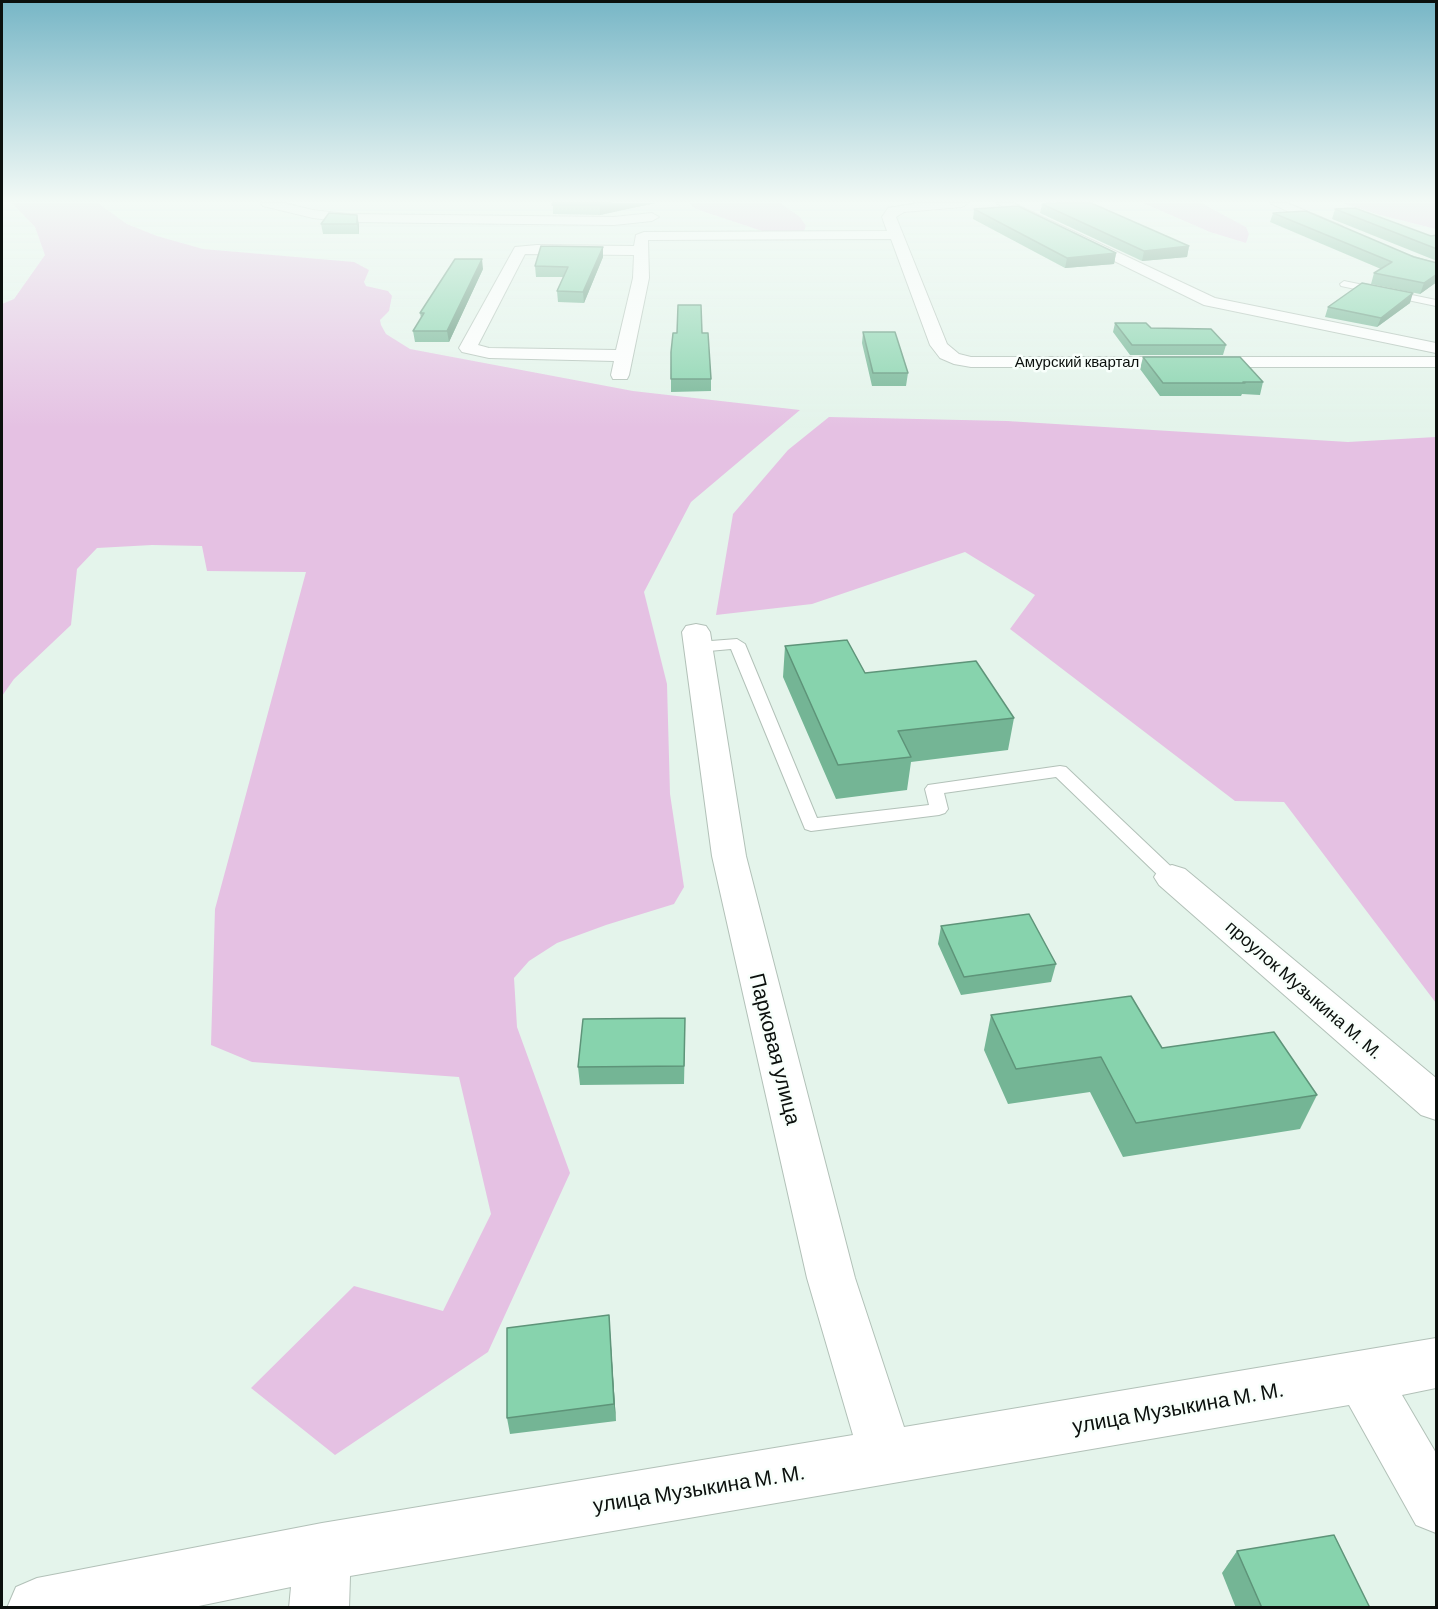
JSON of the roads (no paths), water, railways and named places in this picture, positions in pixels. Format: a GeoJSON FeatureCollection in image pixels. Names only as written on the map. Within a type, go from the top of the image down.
{"type":"FeatureCollection","features":[{"type":"Feature","properties":{"kind":"street"},"geometry":{"type":"LineString","coordinates":[[505,278],[468,348],[489,353],[624,356]]}},
{"type":"Feature","properties":{"kind":"street"},"geometry":{"type":"LineString","coordinates":[[620,375],[641,278]]}},
{"type":"Feature","properties":{"kind":"street","name":"Амурский квартал"},"geometry":{"type":"LineString","coordinates":[[913,278],[939,345],[945,354],[954,359],[971,362],[1437,362]]}},
{"type":"Feature","properties":{"kind":"street"},"geometry":{"type":"LineString","coordinates":[[1160,278],[1210,302],[1437,348]]}},
{"type":"Feature","properties":{"kind":"street","name":"Парковая улица"},"geometry":{"type":"LineString","coordinates":[[697,640],[729,856],[831,1278],[887,1458]]}},
{"type":"Feature","properties":{"kind":"street","name":"проулок Музыкина М. М."},"geometry":{"type":"LineString","coordinates":[[1172,877],[1437,1103]]}},
{"type":"Feature","properties":{"kind":"street","name":"улица Музыкина М. М."},"geometry":{"type":"LineString","coordinates":[[37,1608],[322,1552],[1437,1363]]}},
{"type":"Feature","properties":{"kind":"street"},"geometry":{"type":"LineString","coordinates":[[1362,1377],[1437,1505]]}},
{"type":"Feature","properties":{"kind":"street"},"geometry":{"type":"LineString","coordinates":[[319,1608],[322,1552]]}},
{"type":"Feature","properties":{"kind":"lane"},"geometry":{"type":"LineString","coordinates":[[1344,284],[1437,303]]}},
{"type":"Feature","properties":{"kind":"lane"},"geometry":{"type":"LineString","coordinates":[[697,640],[737,644],[811,825],[939,809],[934,789],[1060,771],[1172,877]]}}]}
